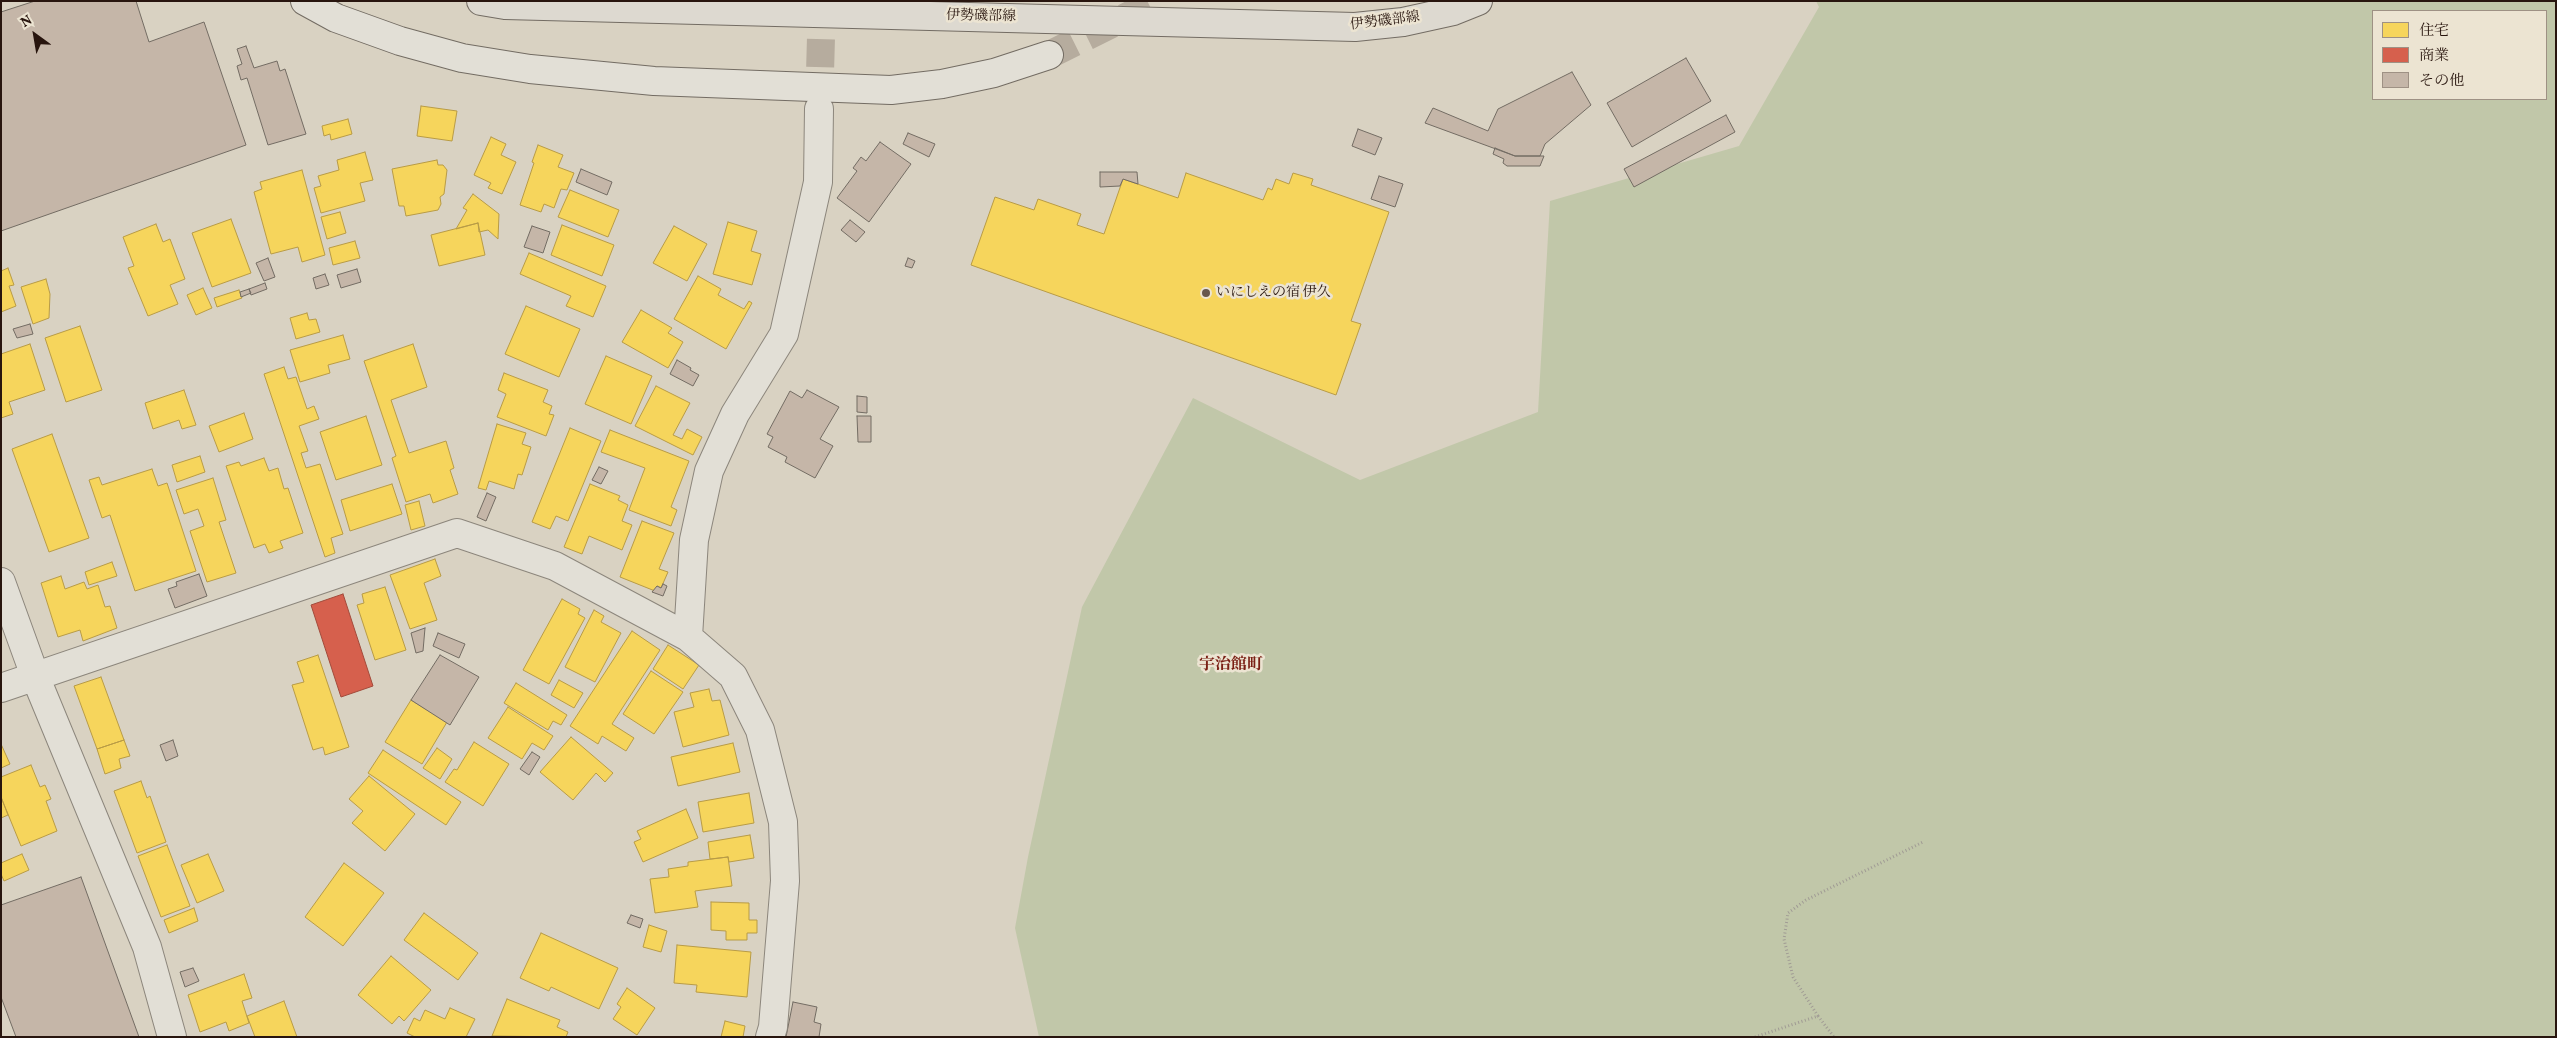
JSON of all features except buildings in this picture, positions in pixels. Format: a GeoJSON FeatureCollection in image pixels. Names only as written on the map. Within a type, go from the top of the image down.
{"type":"FeatureCollection","features":[{"type":"Feature","properties":{"kind":"main road","name":"伊勢磯部線"},"geometry":{"type":"LineString","coordinates":[[481,1],[505,5],[1355,27],[1403,22],[1454,11],[1478,1]]}},
{"type":"Feature","properties":{"kind":"street"},"geometry":{"type":"LineString","coordinates":[[305,1],[336,18],[400,41],[462,58],[530,69],[654,81],[891,90],[942,84],[994,73],[1050,55]]}},
{"type":"Feature","properties":{"kind":"street"},"geometry":{"type":"LineString","coordinates":[[688,637],[694,540],[709,471],[735,414],[784,334],[818,182],[819,109]]}},
{"type":"Feature","properties":{"kind":"street"},"geometry":{"type":"LineString","coordinates":[[1,688],[457,533],[555,566],[688,637],[733,676],[760,730],[783,822],[785,881],[773,1027],[770,1037]]}},
{"type":"Feature","properties":{"kind":"street"},"geometry":{"type":"LineString","coordinates":[[1,582],[34,676],[147,947],[172,1037]]}},
{"type":"Feature","properties":{"kind":"path"},"geometry":{"type":"LineString","coordinates":[[1834,1037],[1793,977],[1784,939],[1788,912],[1806,900],[1923,842]]}},
{"type":"Feature","properties":{"kind":"path"},"geometry":{"type":"LineString","coordinates":[[1755,1037],[1818,1016]]}},
{"type":"Feature","properties":{"kind":"green space"},"geometry":{"type":"Polygon","coordinates":[[[1816,1],[2556,1],[2556,1037],[1039,1037],[1015,928],[1028,857],[1082,607],[1193,398],[1360,480],[1538,412],[1550,201],[1739,146],[1819,7],[1816,1]]]}},
{"type":"Feature","properties":{"kind":"tunnel"},"geometry":{"type":"LineString","coordinates":[[819,109],[822,1]]}},
{"type":"Feature","properties":{"kind":"tunnel"},"geometry":{"type":"LineString","coordinates":[[1049,55],[1158,1]]}},
{"type":"Feature","properties":{"kind":"place","name":"いにしえの宿 伊久"},"geometry":{"type":"Point","coordinates":[1206,293]}},
{"type":"Feature","properties":{"kind":"district","name":"宇治館町"},"geometry":{"type":"Point","coordinates":[1231,666]}}]}
